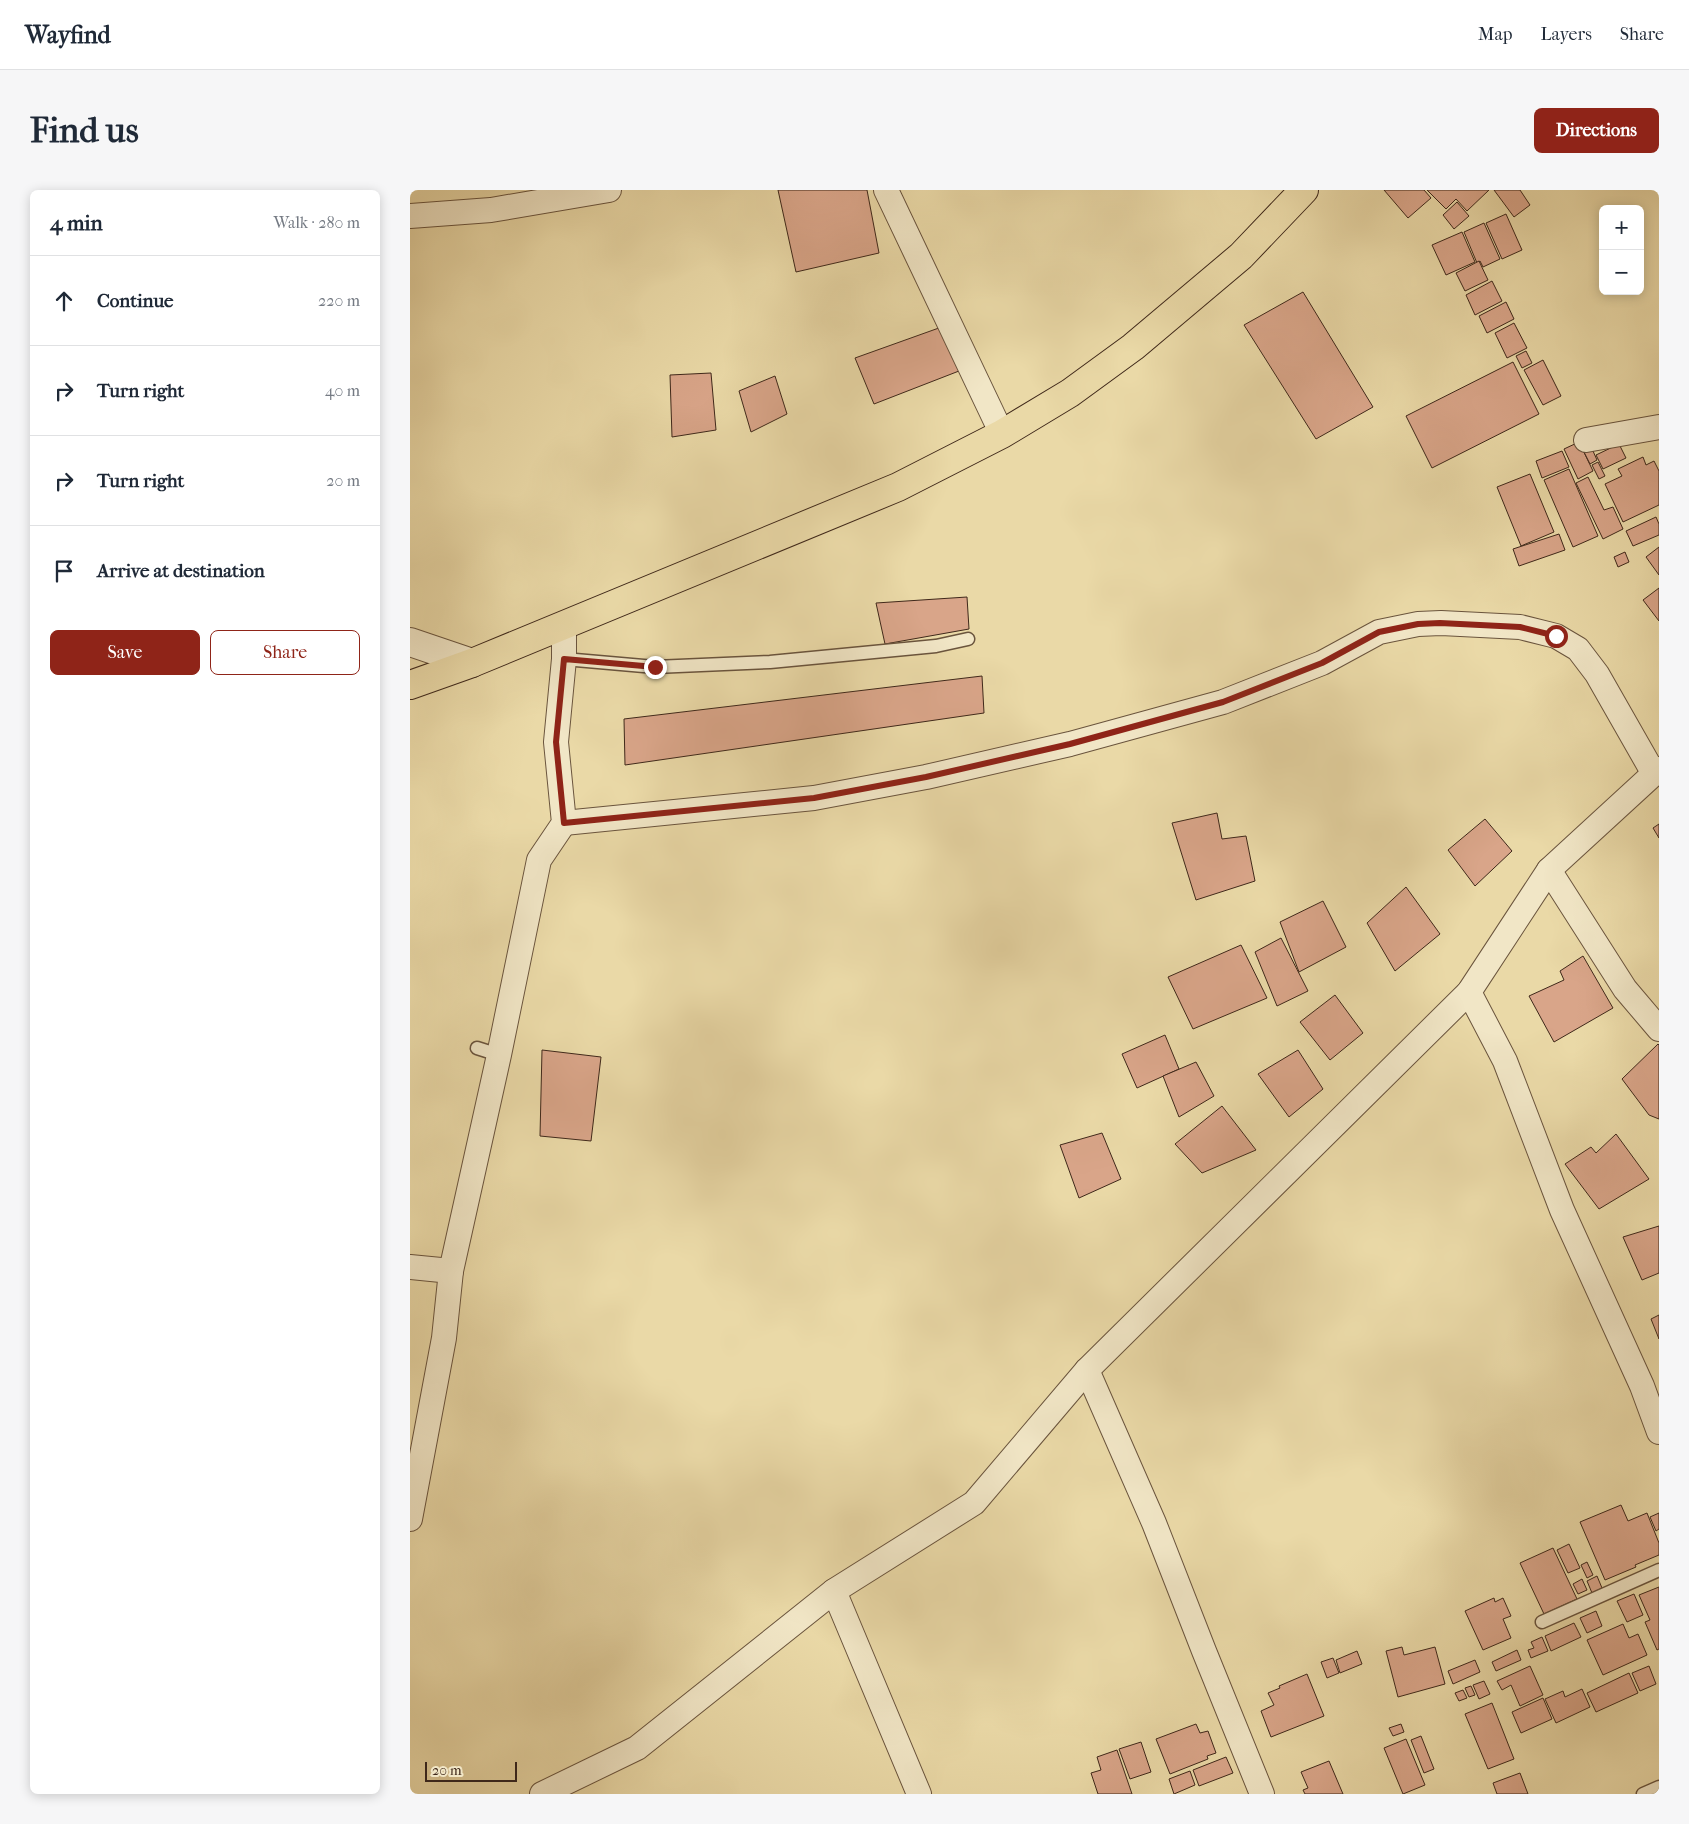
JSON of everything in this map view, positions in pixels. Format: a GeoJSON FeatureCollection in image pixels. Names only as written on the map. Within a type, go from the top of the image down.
{"type":"FeatureCollection","features":[{"type":"Feature","properties":{"kind":"highway"},"geometry":{"type":"LineString","coordinates":[[410,685],[472,663],[898,487],[1002,434],[1070,393],[1133,347],[1241,256],[1304,190]]}},
{"type":"Feature","properties":{"kind":"street"},"geometry":{"type":"LineString","coordinates":[[410,216],[491,210],[609,190]]}},
{"type":"Feature","properties":{"kind":"street"},"geometry":{"type":"LineString","coordinates":[[886,190],[1002,434]]}},
{"type":"Feature","properties":{"kind":"street"},"geometry":{"type":"LineString","coordinates":[[1586,440],[1659,427]]}},
{"type":"Feature","properties":{"kind":"street"},"geometry":{"type":"LineString","coordinates":[[542,1794],[637,1748],[834,1591],[974,1503],[1087,1370],[1469,992],[1549,870],[1657,771],[1597,674],[1578,649],[1556,636],[1520,627],[1440,623],[1418,624],[1379,632],[1322,663],[1223,702],[1070,744],[926,777],[814,798],[564,823]]}},
{"type":"Feature","properties":{"kind":"street"},"geometry":{"type":"LineString","coordinates":[[410,1519],[444,1338],[451,1271],[500,1055],[539,860],[564,823],[556,742],[564,659],[564,625]]}},
{"type":"Feature","properties":{"kind":"street"},"geometry":{"type":"LineString","coordinates":[[410,642],[472,663]]}},
{"type":"Feature","properties":{"kind":"street"},"geometry":{"type":"LineString","coordinates":[[1549,870],[1625,989],[1659,1029]]}},
{"type":"Feature","properties":{"kind":"street"},"geometry":{"type":"LineString","coordinates":[[1469,992],[1505,1062],[1562,1210],[1642,1386],[1659,1432]]}},
{"type":"Feature","properties":{"kind":"street"},"geometry":{"type":"LineString","coordinates":[[410,1267],[451,1271]]}},
{"type":"Feature","properties":{"kind":"street"},"geometry":{"type":"LineString","coordinates":[[1087,1370],[1154,1523],[1262,1794]]}},
{"type":"Feature","properties":{"kind":"street"},"geometry":{"type":"LineString","coordinates":[[834,1591],[919,1794]]}},
{"type":"Feature","properties":{"kind":"lane"},"geometry":{"type":"LineString","coordinates":[[564,659],[655,667],[770,662],[926,647],[968,639]]}},
{"type":"Feature","properties":{"kind":"lane"},"geometry":{"type":"LineString","coordinates":[[477,1048],[500,1055]]}},
{"type":"Feature","properties":{"kind":"lane"},"geometry":{"type":"LineString","coordinates":[[1542,1622],[1659,1570]]}},
{"type":"Feature","properties":{"kind":"lane"},"geometry":{"type":"LineString","coordinates":[[1643,1794],[1659,1787]]}},
{"type":"Feature","properties":{"kind":"building"},"geometry":{"type":"Polygon","coordinates":[[[778,190],[867,190],[879,253],[796,272],[778,190]]]}},
{"type":"Feature","properties":{"kind":"building"},"geometry":{"type":"Polygon","coordinates":[[[1384,190],[1424,190],[1431,198],[1408,218],[1384,190]]]}},
{"type":"Feature","properties":{"kind":"building"},"geometry":{"type":"Polygon","coordinates":[[[1427,190],[1489,190],[1467,211],[1456,199],[1446,209],[1427,190]]]}},
{"type":"Feature","properties":{"kind":"building"},"geometry":{"type":"Polygon","coordinates":[[[1494,190],[1520,190],[1530,205],[1514,217],[1494,190]]]}},
{"type":"Feature","properties":{"kind":"building"},"geometry":{"type":"Polygon","coordinates":[[[1457,202],[1469,216],[1454,229],[1443,215],[1457,202]]]}},
{"type":"Feature","properties":{"kind":"building"},"geometry":{"type":"Polygon","coordinates":[[[1506,214],[1522,250],[1502,259],[1486,223],[1506,214]]]}},
{"type":"Feature","properties":{"kind":"building"},"geometry":{"type":"Polygon","coordinates":[[[1484,223],[1500,259],[1483,267],[1480,261],[1477,263],[1464,232],[1484,223]]]}},
{"type":"Feature","properties":{"kind":"building"},"geometry":{"type":"Polygon","coordinates":[[[1462,232],[1475,262],[1446,275],[1432,245],[1462,232]]]}},
{"type":"Feature","properties":{"kind":"building"},"geometry":{"type":"Polygon","coordinates":[[[1479,261],[1488,280],[1465,291],[1456,273],[1479,261]]]}},
{"type":"Feature","properties":{"kind":"building"},"geometry":{"type":"Polygon","coordinates":[[[1492,281],[1502,301],[1475,315],[1466,295],[1492,281]]]}},
{"type":"Feature","properties":{"kind":"building"},"geometry":{"type":"Polygon","coordinates":[[[1303,292],[1373,407],[1316,439],[1244,325],[1303,292]]]}},
{"type":"Feature","properties":{"kind":"building"},"geometry":{"type":"Polygon","coordinates":[[[1506,302],[1514,319],[1487,333],[1479,316],[1506,302]]]}},
{"type":"Feature","properties":{"kind":"building"},"geometry":{"type":"Polygon","coordinates":[[[1514,323],[1527,348],[1507,358],[1495,333],[1514,323]]]}},
{"type":"Feature","properties":{"kind":"building"},"geometry":{"type":"Polygon","coordinates":[[[950,324],[959,371],[874,404],[855,358],[950,324]]]}},
{"type":"Feature","properties":{"kind":"building"},"geometry":{"type":"Polygon","coordinates":[[[1526,351],[1532,363],[1522,368],[1516,356],[1526,351]]]}},
{"type":"Feature","properties":{"kind":"building"},"geometry":{"type":"Polygon","coordinates":[[[1543,360],[1561,396],[1543,405],[1524,370],[1543,360]]]}},
{"type":"Feature","properties":{"kind":"building"},"geometry":{"type":"Polygon","coordinates":[[[1513,362],[1539,414],[1432,468],[1406,416],[1513,362]]]}},
{"type":"Feature","properties":{"kind":"building"},"geometry":{"type":"Polygon","coordinates":[[[711,373],[716,430],[672,437],[670,375],[711,373]]]}},
{"type":"Feature","properties":{"kind":"building"},"geometry":{"type":"Polygon","coordinates":[[[775,376],[787,414],[751,432],[739,391],[775,376]]]}},
{"type":"Feature","properties":{"kind":"building"},"geometry":{"type":"Polygon","coordinates":[[[1579,442],[1593,471],[1578,479],[1564,449],[1579,442]]]}},
{"type":"Feature","properties":{"kind":"building"},"geometry":{"type":"Polygon","coordinates":[[[1589,442],[1597,460],[1590,464],[1581,446],[1589,442]]]}},
{"type":"Feature","properties":{"kind":"building"},"geometry":{"type":"Polygon","coordinates":[[[1619,444],[1626,458],[1603,469],[1596,455],[1619,444]]]}},
{"type":"Feature","properties":{"kind":"building"},"geometry":{"type":"Polygon","coordinates":[[[1562,451],[1569,467],[1542,478],[1536,461],[1562,451]]]}},
{"type":"Feature","properties":{"kind":"building"},"geometry":{"type":"Polygon","coordinates":[[[1643,457],[1646,465],[1654,461],[1659,471],[1659,505],[1623,522],[1605,484],[1622,476],[1618,469],[1643,457]]]}},
{"type":"Feature","properties":{"kind":"building"},"geometry":{"type":"Polygon","coordinates":[[[1598,462],[1605,476],[1599,479],[1592,465],[1598,462]]]}},
{"type":"Feature","properties":{"kind":"building"},"geometry":{"type":"Polygon","coordinates":[[[1569,469],[1598,536],[1573,547],[1544,480],[1569,469]]]}},
{"type":"Feature","properties":{"kind":"building"},"geometry":{"type":"Polygon","coordinates":[[[1530,474],[1554,532],[1521,546],[1497,487],[1530,474]]]}},
{"type":"Feature","properties":{"kind":"building"},"geometry":{"type":"Polygon","coordinates":[[[1588,477],[1604,510],[1613,507],[1623,529],[1603,539],[1576,483],[1588,477]]]}},
{"type":"Feature","properties":{"kind":"building"},"geometry":{"type":"Polygon","coordinates":[[[1656,517],[1659,524],[1659,535],[1633,546],[1626,531],[1656,517]]]}},
{"type":"Feature","properties":{"kind":"building"},"geometry":{"type":"Polygon","coordinates":[[[1559,534],[1565,550],[1519,566],[1513,549],[1559,534]]]}},
{"type":"Feature","properties":{"kind":"building"},"geometry":{"type":"Polygon","coordinates":[[[1659,547],[1659,575],[1646,557],[1659,547]]]}},
{"type":"Feature","properties":{"kind":"building"},"geometry":{"type":"Polygon","coordinates":[[[1625,552],[1629,562],[1618,567],[1614,557],[1625,552]]]}},
{"type":"Feature","properties":{"kind":"building"},"geometry":{"type":"Polygon","coordinates":[[[1659,588],[1659,621],[1643,600],[1659,588]]]}},
{"type":"Feature","properties":{"kind":"building"},"geometry":{"type":"Polygon","coordinates":[[[967,597],[969,629],[885,644],[876,603],[967,597]]]}},
{"type":"Feature","properties":{"kind":"building"},"geometry":{"type":"Polygon","coordinates":[[[982,676],[984,713],[625,765],[624,719],[982,676]]]}},
{"type":"Feature","properties":{"kind":"building"},"geometry":{"type":"Polygon","coordinates":[[[1217,813],[1222,839],[1246,836],[1255,881],[1196,900],[1172,823],[1217,813]]]}},
{"type":"Feature","properties":{"kind":"building"},"geometry":{"type":"Polygon","coordinates":[[[1485,819],[1512,851],[1475,886],[1448,850],[1485,819]]]}},
{"type":"Feature","properties":{"kind":"building"},"geometry":{"type":"Polygon","coordinates":[[[1659,824],[1659,838],[1653,828],[1659,824]]]}},
{"type":"Feature","properties":{"kind":"building"},"geometry":{"type":"Polygon","coordinates":[[[1406,887],[1440,934],[1395,971],[1367,923],[1406,887]]]}},
{"type":"Feature","properties":{"kind":"building"},"geometry":{"type":"Polygon","coordinates":[[[1323,901],[1346,947],[1299,972],[1280,922],[1323,901]]]}},
{"type":"Feature","properties":{"kind":"building"},"geometry":{"type":"Polygon","coordinates":[[[1281,938],[1308,991],[1277,1006],[1255,952],[1281,938]]]}},
{"type":"Feature","properties":{"kind":"building"},"geometry":{"type":"Polygon","coordinates":[[[1241,945],[1267,998],[1193,1029],[1168,977],[1241,945]]]}},
{"type":"Feature","properties":{"kind":"building"},"geometry":{"type":"Polygon","coordinates":[[[1583,956],[1613,1008],[1554,1042],[1529,996],[1564,980],[1560,971],[1583,956]]]}},
{"type":"Feature","properties":{"kind":"building"},"geometry":{"type":"Polygon","coordinates":[[[1335,995],[1363,1033],[1330,1060],[1300,1022],[1335,995]]]}},
{"type":"Feature","properties":{"kind":"building"},"geometry":{"type":"Polygon","coordinates":[[[1165,1035],[1179,1069],[1137,1088],[1122,1054],[1165,1035]]]}},
{"type":"Feature","properties":{"kind":"building"},"geometry":{"type":"Polygon","coordinates":[[[1658,1044],[1659,1119],[1649,1115],[1622,1079],[1658,1044]]]}},
{"type":"Feature","properties":{"kind":"building"},"geometry":{"type":"Polygon","coordinates":[[[542,1050],[601,1057],[591,1141],[540,1136],[542,1050]]]}},
{"type":"Feature","properties":{"kind":"building"},"geometry":{"type":"Polygon","coordinates":[[[1298,1050],[1323,1089],[1289,1117],[1258,1074],[1298,1050]]]}},
{"type":"Feature","properties":{"kind":"building"},"geometry":{"type":"Polygon","coordinates":[[[1196,1062],[1214,1096],[1179,1117],[1163,1076],[1196,1062]]]}},
{"type":"Feature","properties":{"kind":"building"},"geometry":{"type":"Polygon","coordinates":[[[1222,1106],[1256,1150],[1202,1173],[1175,1144],[1222,1106]]]}},
{"type":"Feature","properties":{"kind":"building"},"geometry":{"type":"Polygon","coordinates":[[[1102,1133],[1121,1179],[1079,1198],[1060,1145],[1102,1133]]]}},
{"type":"Feature","properties":{"kind":"building"},"geometry":{"type":"Polygon","coordinates":[[[1616,1134],[1649,1179],[1599,1209],[1565,1164],[1591,1147],[1596,1153],[1616,1134]]]}},
{"type":"Feature","properties":{"kind":"building"},"geometry":{"type":"Polygon","coordinates":[[[1659,1226],[1659,1273],[1642,1280],[1623,1237],[1659,1226]]]}},
{"type":"Feature","properties":{"kind":"building"},"geometry":{"type":"Polygon","coordinates":[[[1659,1315],[1659,1339],[1651,1319],[1659,1315]]]}},
{"type":"Feature","properties":{"kind":"building"},"geometry":{"type":"Polygon","coordinates":[[[1621,1505],[1628,1521],[1647,1513],[1659,1543],[1659,1555],[1605,1580],[1580,1522],[1621,1505]]]}},
{"type":"Feature","properties":{"kind":"building"},"geometry":{"type":"Polygon","coordinates":[[[1659,1513],[1659,1529],[1656,1531],[1650,1517],[1659,1513]]]}},
{"type":"Feature","properties":{"kind":"building"},"geometry":{"type":"Polygon","coordinates":[[[1569,1544],[1580,1568],[1568,1573],[1557,1550],[1569,1544]]]}},
{"type":"Feature","properties":{"kind":"building"},"geometry":{"type":"Polygon","coordinates":[[[1553,1548],[1577,1599],[1544,1614],[1520,1563],[1553,1548]]]}},
{"type":"Feature","properties":{"kind":"building"},"geometry":{"type":"Polygon","coordinates":[[[1587,1562],[1593,1575],[1587,1578],[1581,1565],[1587,1562]]]}},
{"type":"Feature","properties":{"kind":"building"},"geometry":{"type":"Polygon","coordinates":[[[1597,1576],[1602,1588],[1592,1593],[1587,1581],[1597,1576]]]}},
{"type":"Feature","properties":{"kind":"building"},"geometry":{"type":"Polygon","coordinates":[[[1582,1579],[1587,1590],[1578,1594],[1573,1584],[1582,1579]]]}},
{"type":"Feature","properties":{"kind":"building"},"geometry":{"type":"Polygon","coordinates":[[[1659,1587],[1659,1649],[1657,1650],[1645,1622],[1650,1620],[1639,1595],[1659,1587]]]}},
{"type":"Feature","properties":{"kind":"building"},"geometry":{"type":"Polygon","coordinates":[[[1634,1594],[1643,1615],[1627,1622],[1617,1601],[1634,1594]]]}},
{"type":"Feature","properties":{"kind":"building"},"geometry":{"type":"Polygon","coordinates":[[[1494,1598],[1495,1602],[1503,1598],[1511,1616],[1503,1619],[1511,1638],[1483,1650],[1465,1611],[1494,1598]]]}},
{"type":"Feature","properties":{"kind":"building"},"geometry":{"type":"Polygon","coordinates":[[[1596,1611],[1602,1626],[1587,1633],[1580,1618],[1596,1611]]]}},
{"type":"Feature","properties":{"kind":"building"},"geometry":{"type":"Polygon","coordinates":[[[1574,1623],[1581,1637],[1551,1651],[1545,1636],[1574,1623]]]}},
{"type":"Feature","properties":{"kind":"building"},"geometry":{"type":"Polygon","coordinates":[[[1623,1624],[1629,1638],[1638,1634],[1647,1655],[1603,1675],[1587,1640],[1623,1624]]]}},
{"type":"Feature","properties":{"kind":"building"},"geometry":{"type":"Polygon","coordinates":[[[1542,1637],[1548,1651],[1531,1658],[1528,1650],[1534,1648],[1531,1642],[1542,1637]]]}},
{"type":"Feature","properties":{"kind":"building"},"geometry":{"type":"Polygon","coordinates":[[[1402,1647],[1404,1655],[1435,1647],[1445,1684],[1398,1697],[1386,1651],[1402,1647]]]}},
{"type":"Feature","properties":{"kind":"building"},"geometry":{"type":"Polygon","coordinates":[[[1517,1650],[1521,1660],[1496,1671],[1492,1662],[1517,1650]]]}},
{"type":"Feature","properties":{"kind":"building"},"geometry":{"type":"Polygon","coordinates":[[[1357,1651],[1362,1664],[1340,1673],[1336,1660],[1357,1651]]]}},
{"type":"Feature","properties":{"kind":"building"},"geometry":{"type":"Polygon","coordinates":[[[1333,1658],[1339,1673],[1327,1678],[1321,1662],[1333,1658]]]}},
{"type":"Feature","properties":{"kind":"building"},"geometry":{"type":"Polygon","coordinates":[[[1475,1660],[1480,1672],[1453,1684],[1448,1671],[1475,1660]]]}},
{"type":"Feature","properties":{"kind":"building"},"geometry":{"type":"Polygon","coordinates":[[[1530,1666],[1543,1695],[1520,1706],[1511,1685],[1502,1690],[1497,1681],[1530,1666]]]}},
{"type":"Feature","properties":{"kind":"building"},"geometry":{"type":"Polygon","coordinates":[[[1649,1666],[1656,1684],[1640,1691],[1632,1673],[1649,1666]]]}},
{"type":"Feature","properties":{"kind":"building"},"geometry":{"type":"Polygon","coordinates":[[[1629,1673],[1638,1693],[1596,1712],[1587,1693],[1629,1673]]]}},
{"type":"Feature","properties":{"kind":"building"},"geometry":{"type":"Polygon","coordinates":[[[1307,1674],[1324,1716],[1271,1737],[1261,1711],[1274,1705],[1268,1693],[1307,1674]]]}},
{"type":"Feature","properties":{"kind":"building"},"geometry":{"type":"Polygon","coordinates":[[[1484,1681],[1490,1694],[1479,1699],[1473,1685],[1484,1681]]]}},
{"type":"Feature","properties":{"kind":"building"},"geometry":{"type":"Polygon","coordinates":[[[1471,1686],[1475,1695],[1469,1697],[1465,1688],[1471,1686]]]}},
{"type":"Feature","properties":{"kind":"building"},"geometry":{"type":"Polygon","coordinates":[[[1582,1689],[1590,1707],[1556,1723],[1545,1699],[1563,1691],[1565,1697],[1582,1689]]]}},
{"type":"Feature","properties":{"kind":"building"},"geometry":{"type":"Polygon","coordinates":[[[1463,1690],[1467,1698],[1459,1701],[1455,1693],[1463,1690]]]}},
{"type":"Feature","properties":{"kind":"building"},"geometry":{"type":"Polygon","coordinates":[[[1543,1698],[1552,1719],[1521,1733],[1512,1712],[1543,1698]]]}},
{"type":"Feature","properties":{"kind":"building"},"geometry":{"type":"Polygon","coordinates":[[[1492,1703],[1514,1759],[1488,1769],[1465,1714],[1492,1703]]]}},
{"type":"Feature","properties":{"kind":"building"},"geometry":{"type":"Polygon","coordinates":[[[1196,1724],[1200,1733],[1208,1731],[1216,1753],[1207,1756],[1208,1759],[1170,1774],[1156,1739],[1196,1724]]]}},
{"type":"Feature","properties":{"kind":"building"},"geometry":{"type":"Polygon","coordinates":[[[1401,1724],[1404,1732],[1393,1736],[1389,1728],[1401,1724]]]}},
{"type":"Feature","properties":{"kind":"building"},"geometry":{"type":"Polygon","coordinates":[[[1421,1736],[1434,1769],[1424,1773],[1411,1740],[1421,1736]]]}},
{"type":"Feature","properties":{"kind":"building"},"geometry":{"type":"Polygon","coordinates":[[[1406,1739],[1425,1785],[1403,1794],[1384,1748],[1406,1739]]]}},
{"type":"Feature","properties":{"kind":"building"},"geometry":{"type":"Polygon","coordinates":[[[1141,1742],[1151,1772],[1130,1779],[1119,1749],[1141,1742]]]}},
{"type":"Feature","properties":{"kind":"building"},"geometry":{"type":"Polygon","coordinates":[[[1117,1750],[1132,1794],[1098,1794],[1091,1773],[1101,1770],[1097,1757],[1117,1750]]]}},
{"type":"Feature","properties":{"kind":"building"},"geometry":{"type":"Polygon","coordinates":[[[1226,1757],[1233,1773],[1199,1786],[1193,1770],[1226,1757]]]}},
{"type":"Feature","properties":{"kind":"building"},"geometry":{"type":"Polygon","coordinates":[[[1329,1761],[1343,1794],[1305,1794],[1303,1790],[1308,1788],[1301,1772],[1329,1761]]]}},
{"type":"Feature","properties":{"kind":"building"},"geometry":{"type":"Polygon","coordinates":[[[1190,1771],[1195,1785],[1174,1794],[1169,1779],[1190,1771]]]}},
{"type":"Feature","properties":{"kind":"building"},"geometry":{"type":"Polygon","coordinates":[[[1520,1773],[1528,1794],[1497,1794],[1493,1783],[1520,1773]]]}},
{"type":"Feature","properties":{"kind":"route"},"geometry":{"type":"LineString","coordinates":[[655,667],[564,659],[556,742],[564,823],[814,798],[926,777],[1070,744],[1223,702],[1322,663],[1379,632],[1418,624],[1440,623],[1520,627],[1556,636]]}}]}
